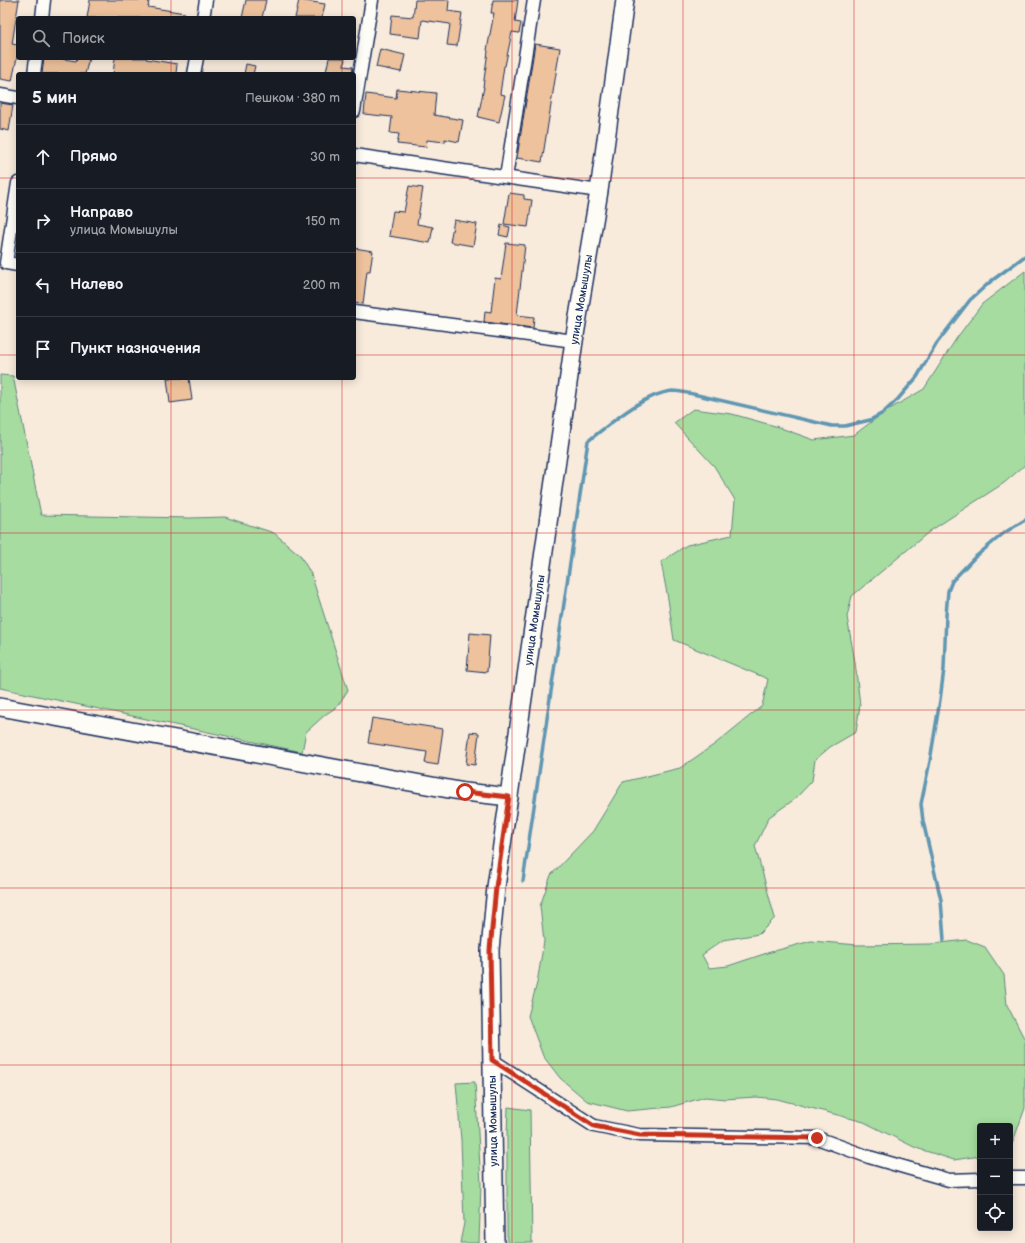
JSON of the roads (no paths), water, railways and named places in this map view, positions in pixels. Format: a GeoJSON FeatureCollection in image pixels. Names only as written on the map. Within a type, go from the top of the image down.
{"type":"FeatureCollection","features":[{"type":"Feature","properties":{"kind":"street"},"geometry":{"type":"LineString","coordinates":[[42,16],[44,0]]}},
{"type":"Feature","properties":{"kind":"street"},"geometry":{"type":"LineString","coordinates":[[203,16],[206,0]]}},
{"type":"Feature","properties":{"kind":"street"},"geometry":{"type":"LineString","coordinates":[[356,99],[372,0]]}},
{"type":"Feature","properties":{"kind":"street"},"geometry":{"type":"LineString","coordinates":[[506,177],[534,0]]}},
{"type":"Feature","properties":{"kind":"street","name":"улица Момышулы"},"geometry":{"type":"LineString","coordinates":[[495,1243],[490,950],[496,887],[574,342],[599,191],[625,0]]}},
{"type":"Feature","properties":{"kind":"street"},"geometry":{"type":"LineString","coordinates":[[34,72],[36,60]]}},
{"type":"Feature","properties":{"kind":"street"},"geometry":{"type":"LineString","coordinates":[[194,72],[196,60]]}},
{"type":"Feature","properties":{"kind":"street"},"geometry":{"type":"LineString","coordinates":[[0,95],[16,98]]}},
{"type":"Feature","properties":{"kind":"street"},"geometry":{"type":"LineString","coordinates":[[356,155],[599,191]]}},
{"type":"Feature","properties":{"kind":"street"},"geometry":{"type":"LineString","coordinates":[[12,264],[16,210]]}},
{"type":"Feature","properties":{"kind":"street"},"geometry":{"type":"LineString","coordinates":[[356,312],[574,342]]}},
{"type":"Feature","properties":{"kind":"street"},"geometry":{"type":"LineString","coordinates":[[0,707],[465,792],[509,797]]}},
{"type":"Feature","properties":{"kind":"street"},"geometry":{"type":"LineString","coordinates":[[492,1060],[594,1126],[640,1135],[817,1138],[869,1157],[949,1180],[977,1179]]}},
{"type":"Feature","properties":{"kind":"street"},"geometry":{"type":"LineString","coordinates":[[1013,1178],[1025,1178]]}},
{"type":"Feature","properties":{"kind":"waterway"},"geometry":{"type":"LineString","coordinates":[[523,881],[588,441],[617,418],[638,404],[661,393],[672,391],[693,394],[832,426],[845,426],[870,420],[883,413],[898,399],[917,377],[937,343],[970,300],[990,282],[1025,256]]}},
{"type":"Feature","properties":{"kind":"waterway"},"geometry":{"type":"LineString","coordinates":[[944,940],[941,900],[923,821],[921,804],[930,761],[944,669],[948,591],[952,581],[974,558],[1004,533],[1025,520]]}}]}
